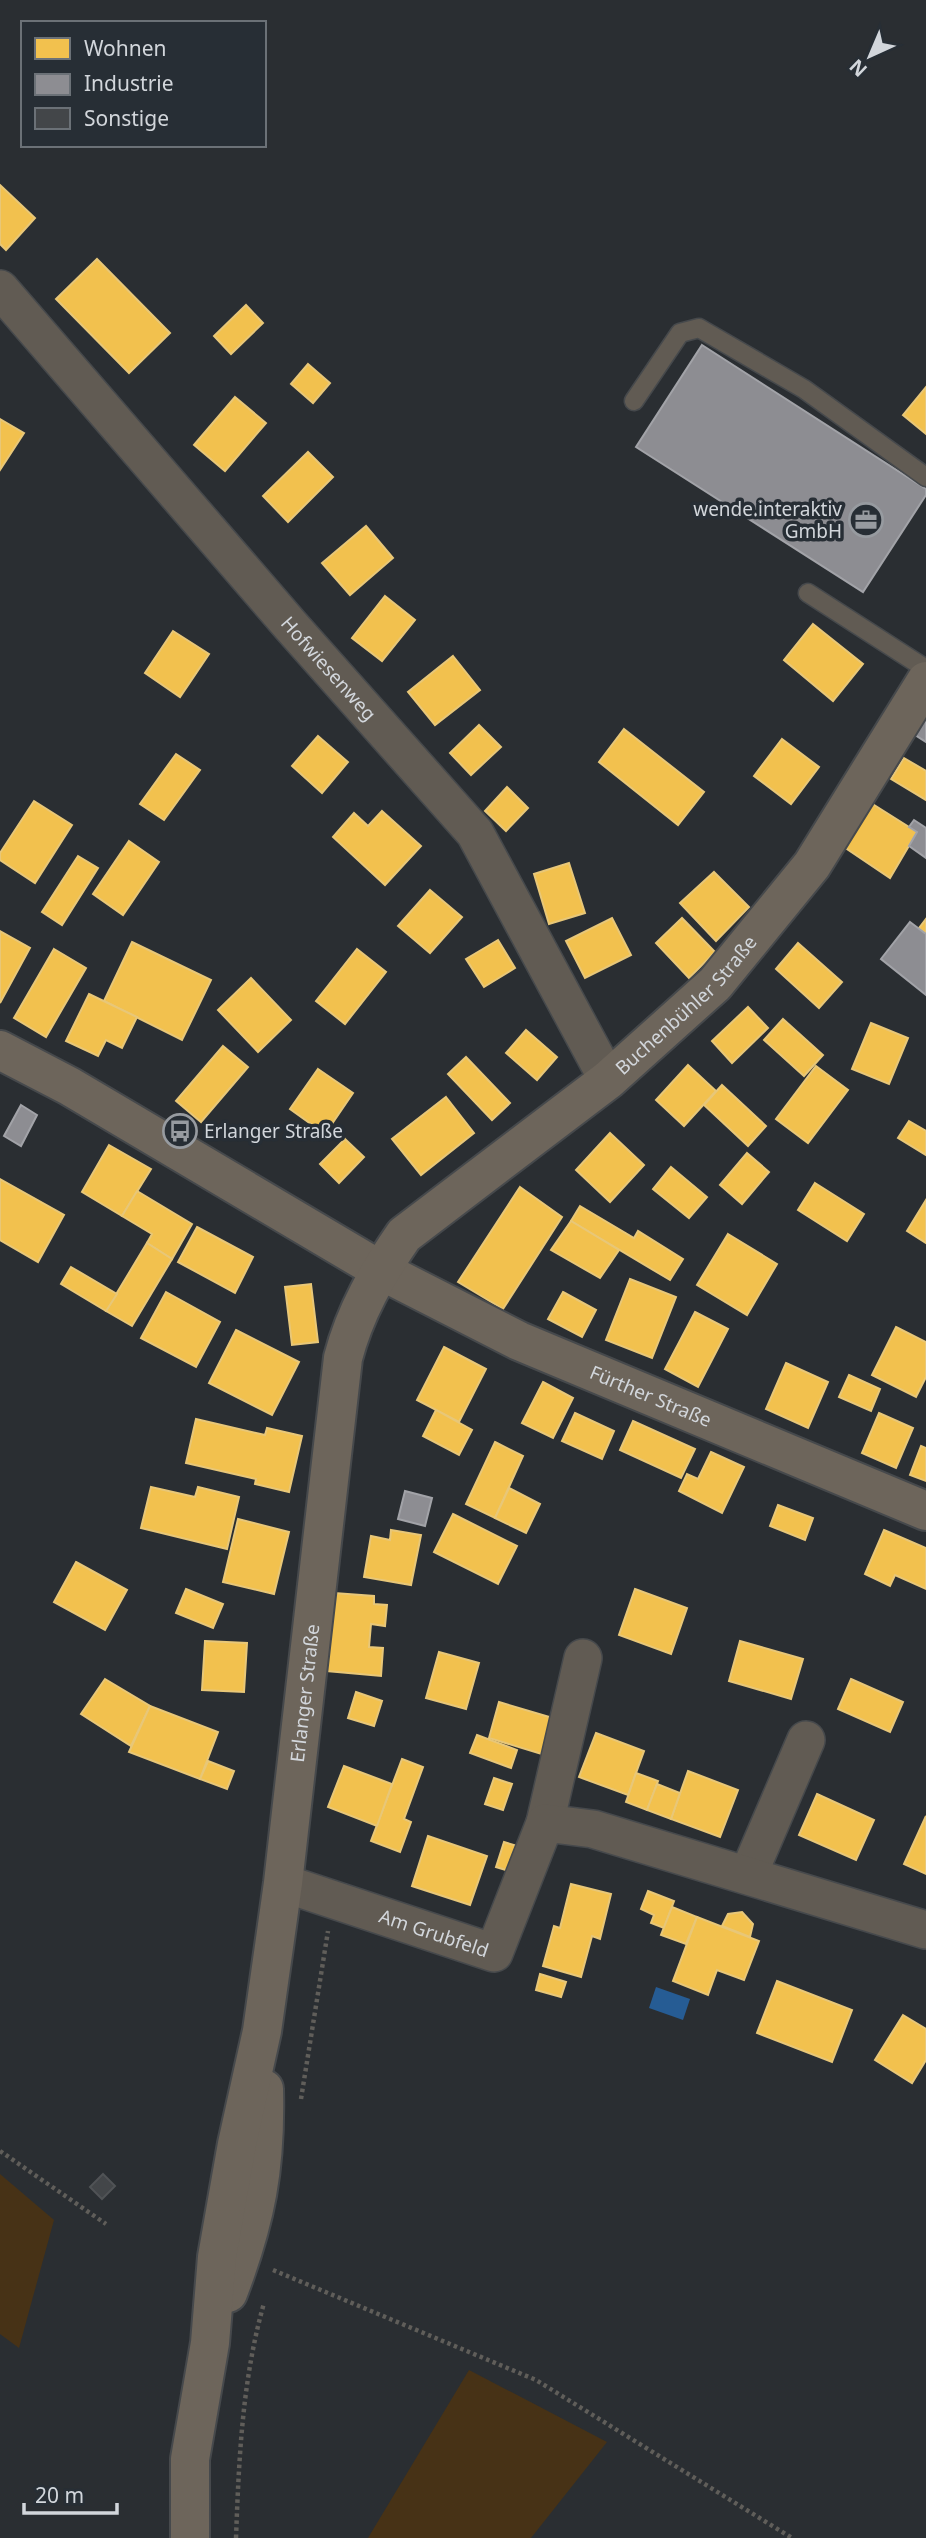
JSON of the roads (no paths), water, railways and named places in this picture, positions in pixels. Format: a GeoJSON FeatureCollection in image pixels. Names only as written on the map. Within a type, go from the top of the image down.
{"type":"FeatureCollection","features":[{"type":"Feature","properties":{"kind":"main road","name":"Buchenbühler Straße"},"geometry":{"type":"LineString","coordinates":[[380,1270],[404,1235],[608,1080],[715,984],[812,865],[926,681]]}},
{"type":"Feature","properties":{"kind":"main road"},"geometry":{"type":"LineString","coordinates":[[0,1050],[68,1086],[380,1270]]}},
{"type":"Feature","properties":{"kind":"main road","name":"Fürther Straße"},"geometry":{"type":"LineString","coordinates":[[380,1270],[519,1341],[926,1511]]}},
{"type":"Feature","properties":{"kind":"main road","name":"Erlanger Straße"},"geometry":{"type":"LineString","coordinates":[[190,2538],[190,2459],[210,2343],[217,2257],[262,2031],[283,1883],[343,1358],[352,1322],[380,1270]]}},
{"type":"Feature","properties":{"kind":"street","name":"Hofwiesenweg"},"geometry":{"type":"LineString","coordinates":[[0,289],[291,626],[475,833],[608,1080]]}},
{"type":"Feature","properties":{"kind":"street","name":"Am Grubfeld"},"geometry":{"type":"LineString","coordinates":[[283,1883],[494,1953],[545,1824],[583,1658]]}},
{"type":"Feature","properties":{"kind":"street"},"geometry":{"type":"LineString","coordinates":[[748,1875],[806,1741]]}},
{"type":"Feature","properties":{"kind":"street"},"geometry":{"type":"LineString","coordinates":[[545,1824],[593,1829],[926,1930]]}},
{"type":"Feature","properties":{"kind":"lane"},"geometry":{"type":"LineString","coordinates":[[634,401],[680,333],[699,328],[804,389],[926,477]]}},
{"type":"Feature","properties":{"kind":"lane"},"geometry":{"type":"LineString","coordinates":[[808,593],[926,669]]}},
{"type":"Feature","properties":{"kind":"water"},"geometry":{"type":"Polygon","coordinates":[[[656,1987],[690,1999],[683,2020],[649,2008],[656,1987]]]}},
{"type":"Feature","properties":{"kind":"place","name":"wende.interaktiv GmbH"},"geometry":{"type":"Point","coordinates":[866,520]}},
{"type":"Feature","properties":{"kind":"place","name":"Erlanger Straße"},"geometry":{"type":"Point","coordinates":[180,1131]}}]}
